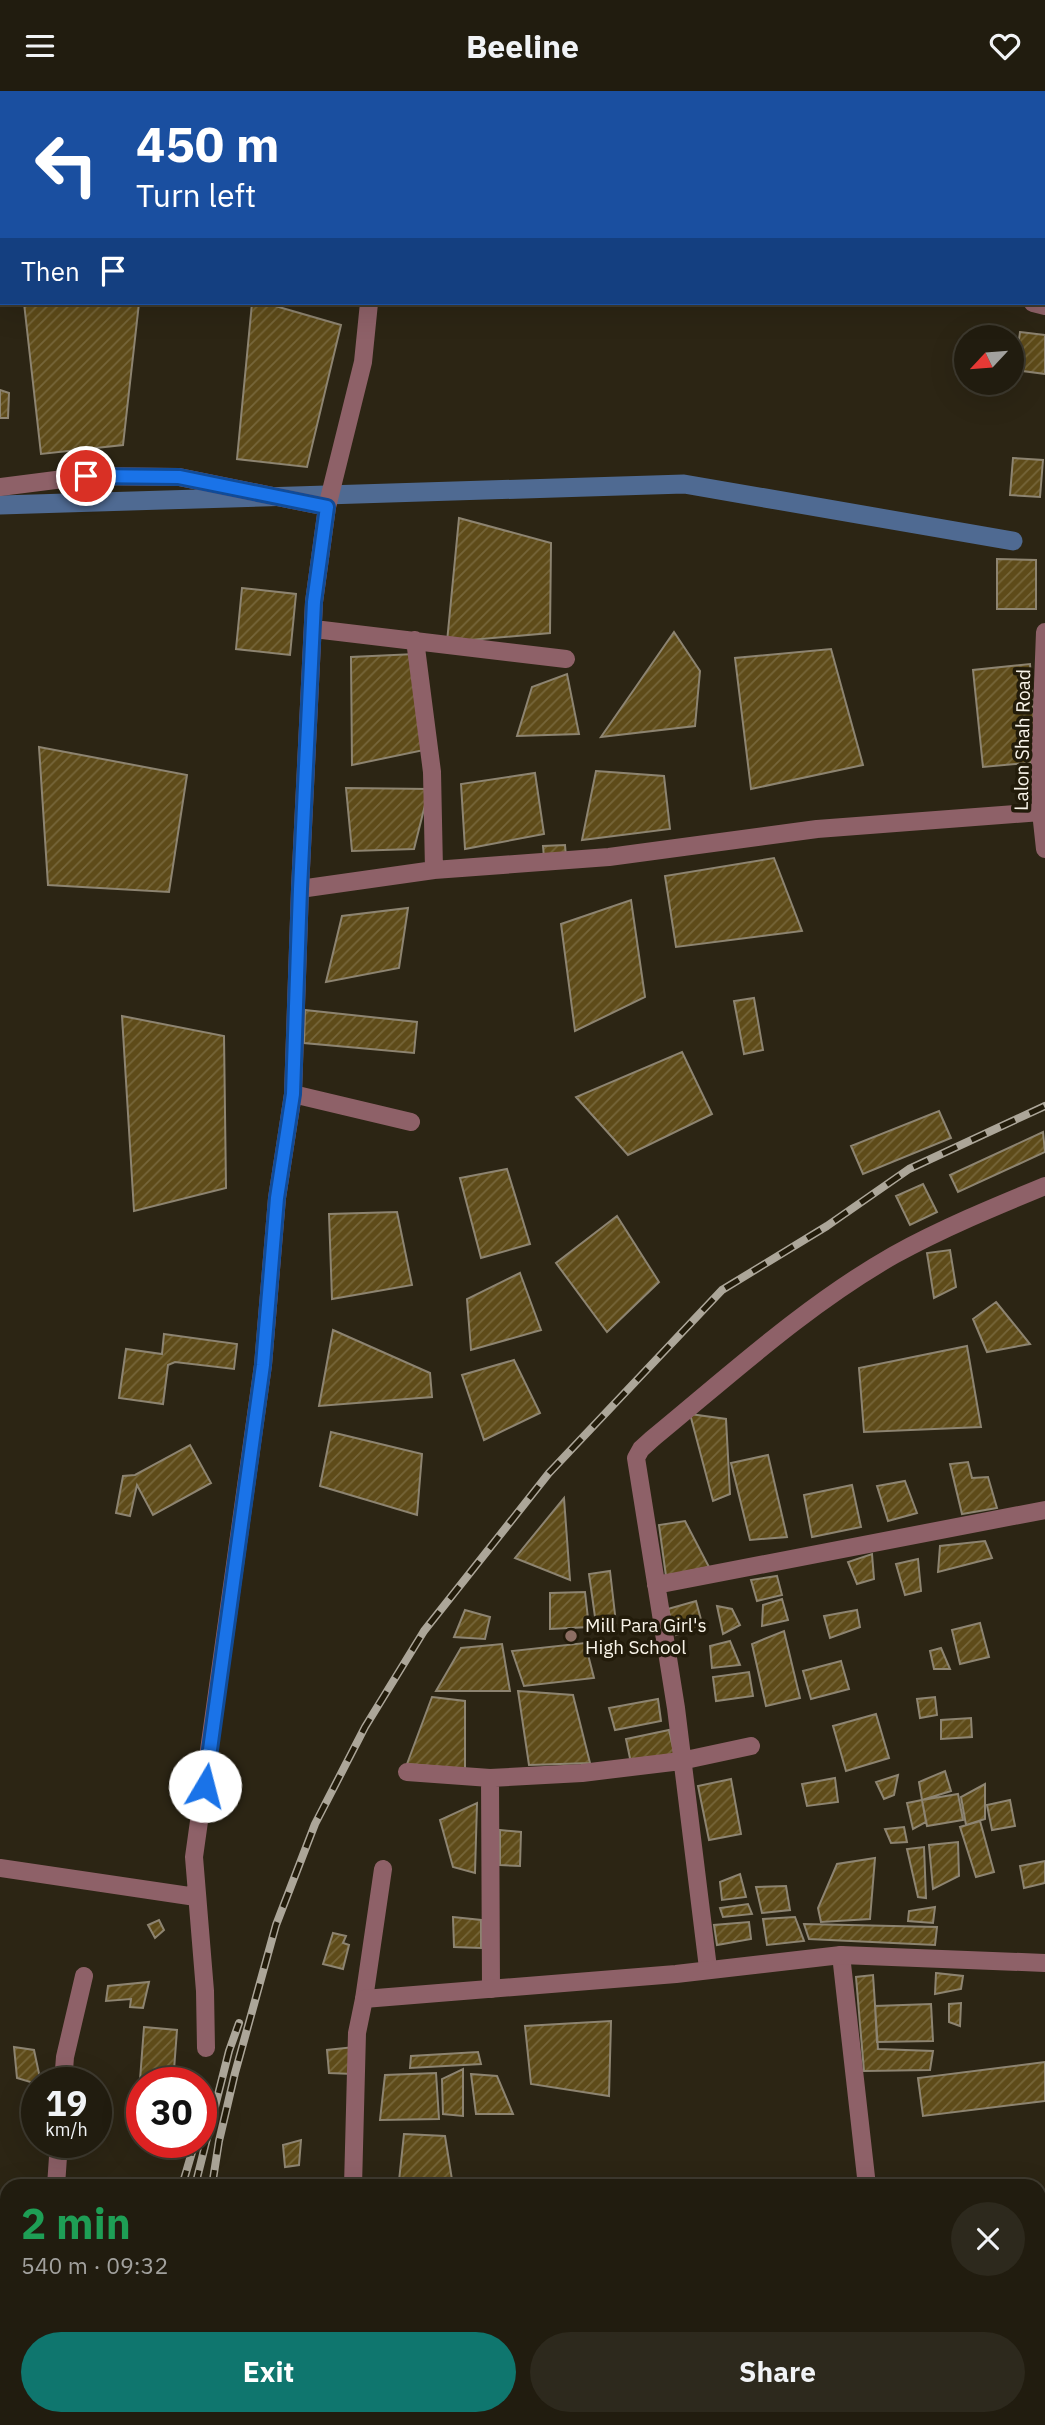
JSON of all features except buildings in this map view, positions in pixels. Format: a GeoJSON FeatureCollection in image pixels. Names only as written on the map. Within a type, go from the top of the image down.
{"type":"FeatureCollection","features":[{"type":"Feature","properties":{"kind":"street"},"geometry":{"type":"LineString","coordinates":[[206,2048],[205,1991],[194,1857],[263,1365],[277,1198],[293,1094],[314,602],[327,507],[363,362],[369,305]]}},
{"type":"Feature","properties":{"kind":"street"},"geometry":{"type":"LineString","coordinates":[[0,487],[86,476],[179,477],[327,507]]}},
{"type":"Feature","properties":{"kind":"street"},"geometry":{"type":"LineString","coordinates":[[314,629],[566,659]]}},
{"type":"Feature","properties":{"kind":"street","name":"Lalon Shah Road"},"geometry":{"type":"LineString","coordinates":[[1045,632],[1041,812],[1045,849]]}},
{"type":"Feature","properties":{"kind":"street"},"geometry":{"type":"LineString","coordinates":[[415,641],[432,772],[434,870]]}},
{"type":"Feature","properties":{"kind":"street"},"geometry":{"type":"LineString","coordinates":[[300,889],[434,870],[609,857],[817,829],[1041,812]]}},
{"type":"Feature","properties":{"kind":"street"},"geometry":{"type":"LineString","coordinates":[[293,1094],[411,1122]]}},
{"type":"Feature","properties":{"kind":"street"},"geometry":{"type":"LineString","coordinates":[[708,1968],[676,1708],[636,1458],[641,1449],[831,1296],[894,1255],[974,1215],[1045,1186]]}},
{"type":"Feature","properties":{"kind":"street"},"geometry":{"type":"LineString","coordinates":[[656,1585],[1045,1510]]}},
{"type":"Feature","properties":{"kind":"street"},"geometry":{"type":"LineString","coordinates":[[407,1772],[491,1778],[582,1773],[681,1761],[751,1746]]}},
{"type":"Feature","properties":{"kind":"street"},"geometry":{"type":"LineString","coordinates":[[491,1778],[491,1989]]}},
{"type":"Feature","properties":{"kind":"street"},"geometry":{"type":"LineString","coordinates":[[0,1868],[196,1896]]}},
{"type":"Feature","properties":{"kind":"street"},"geometry":{"type":"LineString","coordinates":[[353,2179],[356,2032],[364,1999],[383,1870]]}},
{"type":"Feature","properties":{"kind":"street"},"geometry":{"type":"LineString","coordinates":[[841,1955],[866,2179]]}},
{"type":"Feature","properties":{"kind":"street"},"geometry":{"type":"LineString","coordinates":[[364,1999],[676,1974],[708,1968],[841,1955],[1045,1963]]}},
{"type":"Feature","properties":{"kind":"street"},"geometry":{"type":"LineString","coordinates":[[64,2067],[84,1976]]}},
{"type":"Feature","properties":{"kind":"street"},"geometry":{"type":"LineString","coordinates":[[56,2179],[58,2158]]}},
{"type":"Feature","properties":{"kind":"waterway"},"geometry":{"type":"LineString","coordinates":[[0,505],[684,484],[1013,541]]}},
{"type":"Feature","properties":{"kind":"railway"},"geometry":{"type":"LineString","coordinates":[[213,2179],[235,2073],[276,1925],[315,1824],[365,1727],[424,1631],[549,1473],[722,1290],[827,1226],[909,1169],[1045,1106]]}},
{"type":"Feature","properties":{"kind":"railway"},"geometry":{"type":"LineString","coordinates":[[197,2179],[229,2051],[239,2023]]}},
{"type":"Feature","properties":{"kind":"railway"},"geometry":{"type":"LineString","coordinates":[[184,2179],[190,2158]]}},
{"type":"Feature","properties":{"kind":"place","name":"Mill Para Girl's High School"},"geometry":{"type":"Point","coordinates":[571,1636]}},
{"type":"Feature","properties":{"kind":"route"},"geometry":{"type":"LineString","coordinates":[[86,476],[179,477],[327,507],[314,602],[293,1094],[277,1198],[263,1365],[205,1786]]}}]}
